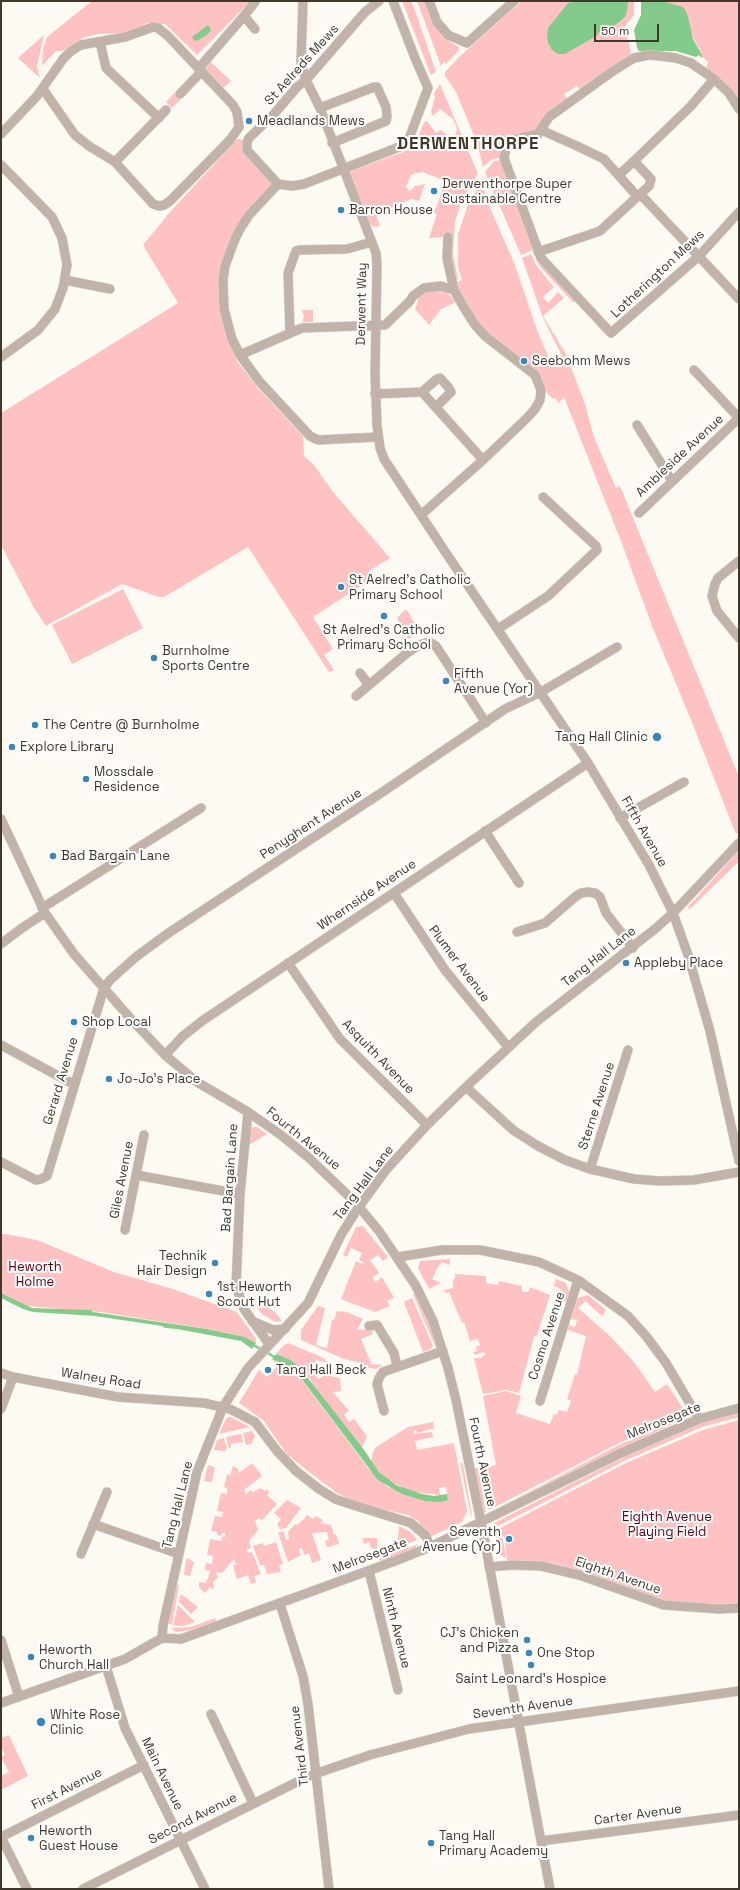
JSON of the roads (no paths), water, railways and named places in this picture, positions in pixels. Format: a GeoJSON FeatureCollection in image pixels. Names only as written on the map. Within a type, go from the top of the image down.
{"type":"FeatureCollection","features":[{"type":"Feature","properties":{"kind":"street","name":"Derwent Way"},"geometry":{"type":"LineString","coordinates":[[303,1],[301,62],[306,80],[320,108],[332,143],[372,242],[377,266],[375,394],[378,437],[384,459],[446,553]]}},
{"type":"Feature","properties":{"kind":"street","name":"St Aelreds Mews"},"geometry":{"type":"LineString","coordinates":[[278,184],[250,155],[247,150],[247,142],[249,138],[275,113],[297,87],[306,80],[365,12],[379,1]]}},
{"type":"Feature","properties":{"kind":"street"},"geometry":{"type":"LineString","coordinates":[[378,437],[318,440],[310,436],[259,381],[240,355],[232,339],[224,309],[223,280],[225,266],[240,229],[249,215],[278,184],[292,186],[304,184],[407,144],[428,88],[393,1]]}},
{"type":"Feature","properties":{"kind":"street"},"geometry":{"type":"LineString","coordinates":[[429,1],[437,22],[448,35],[467,43],[514,1]]}},
{"type":"Feature","properties":{"kind":"street"},"geometry":{"type":"LineString","coordinates":[[180,94],[255,2]]}},
{"type":"Feature","properties":{"kind":"street"},"geometry":{"type":"LineString","coordinates":[[244,16],[255,29]]}},
{"type":"Feature","properties":{"kind":"street"},"geometry":{"type":"LineString","coordinates":[[1,134],[42,89],[63,59],[71,51],[80,45],[125,37],[149,27],[158,28],[233,105],[237,112],[239,127],[230,140],[164,205],[159,206],[153,204],[115,162],[76,135],[42,89]]}},
{"type":"Feature","properties":{"kind":"street"},"geometry":{"type":"LineString","coordinates":[[100,42],[106,68],[159,118]]}},
{"type":"Feature","properties":{"kind":"street"},"geometry":{"type":"LineString","coordinates":[[739,109],[728,93],[714,79],[691,63],[676,58],[649,55],[634,58],[549,117],[541,130],[604,159],[739,299]]}},
{"type":"Feature","properties":{"kind":"street"},"geometry":{"type":"LineString","coordinates":[[619,175],[692,106],[714,79]]}},
{"type":"Feature","properties":{"kind":"street"},"geometry":{"type":"LineString","coordinates":[[320,108],[374,87],[377,87],[386,107],[386,121],[332,143]]}},
{"type":"Feature","properties":{"kind":"street"},"geometry":{"type":"LineString","coordinates":[[115,162],[166,110]]}},
{"type":"Feature","properties":{"kind":"street","name":"Lotherington Mews"},"geometry":{"type":"LineString","coordinates":[[541,130],[536,136],[523,137],[510,142],[506,148],[504,158],[538,252],[546,263],[611,333],[699,256],[739,212]]}},
{"type":"Feature","properties":{"kind":"street"},"geometry":{"type":"LineString","coordinates":[[538,252],[600,231],[639,195],[651,183],[651,179],[634,161]]}},
{"type":"Feature","properties":{"kind":"street"},"geometry":{"type":"LineString","coordinates":[[1,165],[45,208],[58,227],[66,252],[65,280],[60,298],[47,320],[28,339],[1,356]]}},
{"type":"Feature","properties":{"kind":"street"},"geometry":{"type":"LineString","coordinates":[[421,515],[483,460],[535,409],[540,400],[541,390],[535,375],[485,336],[475,325],[454,290],[448,258],[448,237]]}},
{"type":"Feature","properties":{"kind":"street"},"geometry":{"type":"LineString","coordinates":[[290,332],[288,273],[296,251],[347,249],[372,242]]}},
{"type":"Feature","properties":{"kind":"street"},"geometry":{"type":"LineString","coordinates":[[65,280],[110,289]]}},
{"type":"Feature","properties":{"kind":"street"},"geometry":{"type":"LineString","coordinates":[[240,355],[302,328],[375,327],[385,325],[410,301],[413,296],[424,288],[441,286],[454,290]]}},
{"type":"Feature","properties":{"kind":"street"},"geometry":{"type":"LineString","coordinates":[[694,370],[739,418]]}},
{"type":"Feature","properties":{"kind":"street"},"geometry":{"type":"LineString","coordinates":[[375,394],[422,392],[440,378],[451,392],[436,407]]}},
{"type":"Feature","properties":{"kind":"street"},"geometry":{"type":"LineString","coordinates":[[422,392],[483,460]]}},
{"type":"Feature","properties":{"kind":"street","name":"Ambleside Avenue"},"geometry":{"type":"LineString","coordinates":[[639,513],[739,418]]}},
{"type":"Feature","properties":{"kind":"street"},"geometry":{"type":"LineString","coordinates":[[636,425],[672,482]]}},
{"type":"Feature","properties":{"kind":"street"},"geometry":{"type":"LineString","coordinates":[[498,629],[548,596],[597,550],[596,546],[543,497]]}},
{"type":"Feature","properties":{"kind":"street","name":"Fifth Avenue"},"geometry":{"type":"LineString","coordinates":[[446,553],[588,763],[649,865],[673,913],[710,1031],[739,1161]]}},
{"type":"Feature","properties":{"kind":"street"},"geometry":{"type":"LineString","coordinates":[[739,561],[718,578],[713,590],[713,600],[717,611],[739,638]]}},
{"type":"Feature","properties":{"kind":"street"},"geometry":{"type":"LineString","coordinates":[[356,696],[396,660],[426,642],[434,644],[486,722]]}},
{"type":"Feature","properties":{"kind":"street","name":"Penyghent Avenue"},"geometry":{"type":"LineString","coordinates":[[104,988],[110,980],[137,956],[170,932],[378,796],[505,709],[541,692],[617,647]]}},
{"type":"Feature","properties":{"kind":"street"},"geometry":{"type":"LineString","coordinates":[[360,672],[369,685]]}},
{"type":"Feature","properties":{"kind":"street","name":"Whernside Avenue"},"geometry":{"type":"LineString","coordinates":[[165,1055],[183,1036],[202,1021],[588,763]]}},
{"type":"Feature","properties":{"kind":"street"},"geometry":{"type":"LineString","coordinates":[[620,818],[684,782]]}},
{"type":"Feature","properties":{"kind":"street"},"geometry":{"type":"LineString","coordinates":[[1,944],[44,911],[201,808]]}},
{"type":"Feature","properties":{"kind":"street","name":"Bad Bargain Lane"},"geometry":{"type":"LineString","coordinates":[[1,819],[44,911],[58,934],[104,988],[165,1055],[197,1082],[248,1112],[240,1194],[236,1286],[244,1309],[269,1344]]}},
{"type":"Feature","properties":{"kind":"street"},"geometry":{"type":"LineString","coordinates":[[485,831],[519,884]]}},
{"type":"Feature","properties":{"kind":"street","name":"Tang Hall Lane"},"geometry":{"type":"LineString","coordinates":[[162,1638],[163,1626],[197,1472],[223,1407],[236,1385],[258,1356],[285,1329],[308,1302],[342,1235],[358,1208],[386,1170],[427,1125],[466,1087],[508,1047],[574,992],[633,948],[673,913],[739,843]]}},
{"type":"Feature","properties":{"kind":"street"},"geometry":{"type":"LineString","coordinates":[[517,932],[528,934],[581,893],[588,892],[595,893],[600,897],[606,913],[633,948]]}},
{"type":"Feature","properties":{"kind":"street","name":"Plumer Avenue"},"geometry":{"type":"LineString","coordinates":[[394,893],[445,970],[508,1047]]}},
{"type":"Feature","properties":{"kind":"street","name":"Asquith Avenue"},"geometry":{"type":"LineString","coordinates":[[288,963],[340,1039],[427,1125]]}},
{"type":"Feature","properties":{"kind":"street","name":"Gerard Avenue"},"geometry":{"type":"LineString","coordinates":[[1,1162],[36,1180],[47,1176],[73,1084],[104,988]]}},
{"type":"Feature","properties":{"kind":"street"},"geometry":{"type":"LineString","coordinates":[[1,1045],[73,1084]]}},
{"type":"Feature","properties":{"kind":"street","name":"Sterne Avenue"},"geometry":{"type":"LineString","coordinates":[[590,1169],[628,1050]]}},
{"type":"Feature","properties":{"kind":"street"},"geometry":{"type":"LineString","coordinates":[[466,1087],[513,1130],[545,1150],[590,1169],[634,1179],[661,1180],[694,1180],[739,1172]]}},
{"type":"Feature","properties":{"kind":"street","name":"Fourth Avenue"},"geometry":{"type":"LineString","coordinates":[[248,1112],[281,1135],[308,1157],[379,1231],[398,1257],[424,1303],[443,1351],[456,1400],[481,1522],[550,1889]]}},
{"type":"Feature","properties":{"kind":"street","name":"Giles Avenue"},"geometry":{"type":"LineString","coordinates":[[125,1230],[144,1135]]}},
{"type":"Feature","properties":{"kind":"street"},"geometry":{"type":"LineString","coordinates":[[136,1175],[240,1194]]}},
{"type":"Feature","properties":{"kind":"street"},"geometry":{"type":"LineString","coordinates":[[398,1257],[442,1250],[480,1250],[538,1262],[578,1280],[604,1297],[628,1316],[646,1336],[666,1363],[699,1418]]}},
{"type":"Feature","properties":{"kind":"street","name":"Cosmo Avenue"},"geometry":{"type":"LineString","coordinates":[[540,1400],[578,1280]]}},
{"type":"Feature","properties":{"kind":"street"},"geometry":{"type":"LineString","coordinates":[[252,1321],[273,1330],[285,1329]]}},
{"type":"Feature","properties":{"kind":"street"},"geometry":{"type":"LineString","coordinates":[[375,1323],[394,1353],[397,1366]]}},
{"type":"Feature","properties":{"kind":"street"},"geometry":{"type":"LineString","coordinates":[[392,1401],[383,1407],[377,1384],[378,1378],[383,1372],[443,1351]]}},
{"type":"Feature","properties":{"kind":"street","name":"Walney Road"},"geometry":{"type":"LineString","coordinates":[[1,1373],[13,1377],[118,1398],[204,1403],[223,1407],[255,1422],[277,1451],[296,1471],[319,1489],[335,1498],[353,1505],[411,1523],[426,1536],[430,1547]]}},
{"type":"Feature","properties":{"kind":"street"},"geometry":{"type":"LineString","coordinates":[[1,1410],[13,1377]]}},
{"type":"Feature","properties":{"kind":"street","name":"Melrosegate"},"geometry":{"type":"LineString","coordinates":[[162,1638],[180,1639],[280,1604],[430,1547],[621,1453],[699,1418],[739,1408]]}},
{"type":"Feature","properties":{"kind":"street"},"geometry":{"type":"LineString","coordinates":[[80,1554],[106,1492]]}},
{"type":"Feature","properties":{"kind":"street"},"geometry":{"type":"LineString","coordinates":[[93,1524],[179,1554]]}},
{"type":"Feature","properties":{"kind":"street","name":"Eighth Avenue"},"geometry":{"type":"LineString","coordinates":[[489,1567],[512,1565],[540,1566],[579,1575],[664,1605],[719,1609],[739,1608]]}},
{"type":"Feature","properties":{"kind":"street","name":"Ninth Avenue"},"geometry":{"type":"LineString","coordinates":[[369,1571],[398,1690]]}},
{"type":"Feature","properties":{"kind":"street","name":"Third Avenue"},"geometry":{"type":"LineString","coordinates":[[280,1604],[303,1676],[308,1704],[329,1889]]}},
{"type":"Feature","properties":{"kind":"street"},"geometry":{"type":"LineString","coordinates":[[1,1703],[125,1659],[162,1638]]}},
{"type":"Feature","properties":{"kind":"street"},"geometry":{"type":"LineString","coordinates":[[1,1640],[19,1697]]}},
{"type":"Feature","properties":{"kind":"street","name":"Main Avenue"},"geometry":{"type":"LineString","coordinates":[[106,1666],[125,1728],[205,1889]]}},
{"type":"Feature","properties":{"kind":"street","name":"Seventh Avenue"},"geometry":{"type":"LineString","coordinates":[[316,1773],[411,1743],[469,1730],[739,1691]]}},
{"type":"Feature","properties":{"kind":"street"},"geometry":{"type":"LineString","coordinates":[[211,1714],[253,1803]]}},
{"type":"Feature","properties":{"kind":"street","name":"First Avenue"},"geometry":{"type":"LineString","coordinates":[[1,1837],[144,1765]]}},
{"type":"Feature","properties":{"kind":"street","name":"Second Avenue"},"geometry":{"type":"LineString","coordinates":[[83,1889],[181,1841],[253,1803],[316,1773]]}},
{"type":"Feature","properties":{"kind":"street","name":"Carter Avenue"},"geometry":{"type":"LineString","coordinates":[[541,1841],[739,1815]]}},
{"type":"Feature","properties":{"kind":"street"},"geometry":{"type":"LineString","coordinates":[[1,1837],[27,1889]]}},
{"type":"Feature","properties":{"kind":"waterway","name":"Tang Hall Beck"},"geometry":{"type":"LineString","coordinates":[[252,1344],[262,1350]]}},
{"type":"Feature","properties":{"kind":"waterway","name":"Tang Hall Beck"},"geometry":{"type":"LineString","coordinates":[[266,1352],[276,1358]]}},
{"type":"Feature","properties":{"kind":"place","name":"Meadlands Mews"},"geometry":{"type":"Point","coordinates":[249,121]}},
{"type":"Feature","properties":{"kind":"place","name":"Derwenthorpe Super Sustainable Centre"},"geometry":{"type":"Point","coordinates":[434,191]}},
{"type":"Feature","properties":{"kind":"place","name":"Barron House"},"geometry":{"type":"Point","coordinates":[341,210]}},
{"type":"Feature","properties":{"kind":"place","name":"Seebohm Mews"},"geometry":{"type":"Point","coordinates":[524,361]}},
{"type":"Feature","properties":{"kind":"place","name":"St Aelred's Catholic Primary School"},"geometry":{"type":"Point","coordinates":[341,587]}},
{"type":"Feature","properties":{"kind":"place","name":"St Aelred’s Catholic Primary School"},"geometry":{"type":"Point","coordinates":[384,616]}},
{"type":"Feature","properties":{"kind":"place","name":"Burnholme Sports Centre"},"geometry":{"type":"Point","coordinates":[154,658]}},
{"type":"Feature","properties":{"kind":"place","name":"Fifth Avenue (Yor)"},"geometry":{"type":"Point","coordinates":[446,681]}},
{"type":"Feature","properties":{"kind":"place","name":"The Centre @ Burnholme"},"geometry":{"type":"Point","coordinates":[35,725]}},
{"type":"Feature","properties":{"kind":"place","name":"Tang Hall Clinic"},"geometry":{"type":"Point","coordinates":[657,737]}},
{"type":"Feature","properties":{"kind":"place","name":"Explore Library"},"geometry":{"type":"Point","coordinates":[12,747]}},
{"type":"Feature","properties":{"kind":"place","name":"Mossdale Residence"},"geometry":{"type":"Point","coordinates":[86,779]}},
{"type":"Feature","properties":{"kind":"place","name":"Bad Bargain Lane"},"geometry":{"type":"Point","coordinates":[53,856]}},
{"type":"Feature","properties":{"kind":"place","name":"Appleby Place"},"geometry":{"type":"Point","coordinates":[626,963]}},
{"type":"Feature","properties":{"kind":"place","name":"Shop Local"},"geometry":{"type":"Point","coordinates":[74,1022]}},
{"type":"Feature","properties":{"kind":"place","name":"Jo-Jo's Place"},"geometry":{"type":"Point","coordinates":[109,1079]}},
{"type":"Feature","properties":{"kind":"place","name":"Technik Hair Design"},"geometry":{"type":"Point","coordinates":[215,1263]}},
{"type":"Feature","properties":{"kind":"place","name":"1st Heworth Scout Hut"},"geometry":{"type":"Point","coordinates":[209,1294]}},
{"type":"Feature","properties":{"kind":"place","name":"Tang Hall Beck"},"geometry":{"type":"Point","coordinates":[268,1370]}},
{"type":"Feature","properties":{"kind":"place","name":"Seventh Avenue (Yor)"},"geometry":{"type":"Point","coordinates":[509,1539]}},
{"type":"Feature","properties":{"kind":"place","name":"CJ's Chicken and Pizza"},"geometry":{"type":"Point","coordinates":[527,1640]}},
{"type":"Feature","properties":{"kind":"place","name":"One Stop"},"geometry":{"type":"Point","coordinates":[529,1653]}},
{"type":"Feature","properties":{"kind":"place","name":"Heworth Church Hall"},"geometry":{"type":"Point","coordinates":[31,1657]}},
{"type":"Feature","properties":{"kind":"place","name":"Saint Leonard's Hospice"},"geometry":{"type":"Point","coordinates":[531,1665]}},
{"type":"Feature","properties":{"kind":"place","name":"White Rose Clinic"},"geometry":{"type":"Point","coordinates":[41,1722]}},
{"type":"Feature","properties":{"kind":"place","name":"Heworth Guest House"},"geometry":{"type":"Point","coordinates":[31,1838]}},
{"type":"Feature","properties":{"kind":"place","name":"Tang Hall Primary Academy"},"geometry":{"type":"Point","coordinates":[431,1843]}},
{"type":"Feature","properties":{"kind":"district","name":"DERWENTHORPE"},"geometry":{"type":"Point","coordinates":[468,144]}},
{"type":"Feature","properties":{"kind":"park label","name":"Heworth Holme"},"geometry":{"type":"Point","coordinates":[35,1274]}},
{"type":"Feature","properties":{"kind":"park label","name":"Eighth Avenue Playing Field"},"geometry":{"type":"Point","coordinates":[667,1524]}}]}
